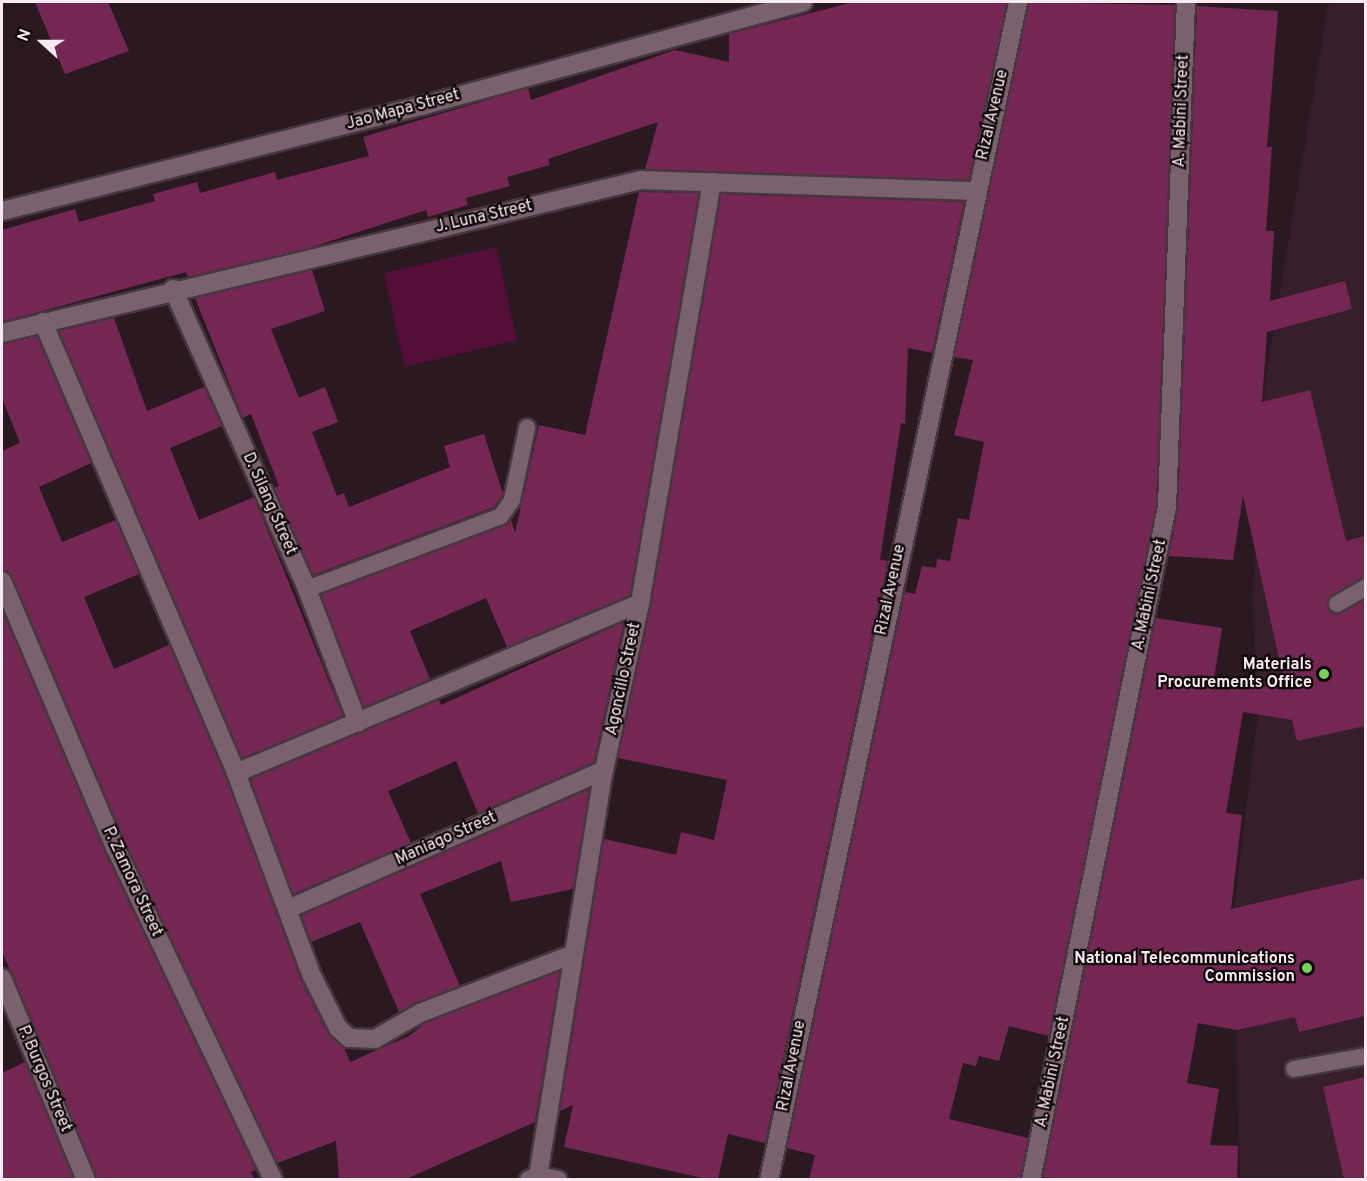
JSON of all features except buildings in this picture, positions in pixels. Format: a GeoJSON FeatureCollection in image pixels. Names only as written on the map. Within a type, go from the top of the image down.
{"type":"FeatureCollection","features":[{"type":"Feature","properties":{"kind":"street","name":"Jao Mapa Street"},"geometry":{"type":"LineString","coordinates":[[2,212],[421,106],[802,2]]}},
{"type":"Feature","properties":{"kind":"street","name":"Rizal Avenue"},"geometry":{"type":"LineString","coordinates":[[770,1179],[975,191],[1018,2]]}},
{"type":"Feature","properties":{"kind":"street","name":"A. Mabini Street"},"geometry":{"type":"LineString","coordinates":[[1030,1179],[1167,507],[1186,2]]}},
{"type":"Feature","properties":{"kind":"street","name":"J. Luna Street"},"geometry":{"type":"LineString","coordinates":[[2,333],[173,289],[641,180],[975,191]]}},
{"type":"Feature","properties":{"kind":"street","name":"Agoncillo Street"},"geometry":{"type":"LineString","coordinates":[[533,1178],[574,954],[604,770],[640,603],[712,182]]}},
{"type":"Feature","properties":{"kind":"street","name":"D. Silang Street"},"geometry":{"type":"LineString","coordinates":[[173,289],[307,589],[358,723]]}},
{"type":"Feature","properties":{"kind":"street"},"geometry":{"type":"LineString","coordinates":[[43,322],[236,773],[328,1012],[349,1038],[375,1039],[420,1013],[574,954]]}},
{"type":"Feature","properties":{"kind":"street","name":"P. Zamora Street"},"geometry":{"type":"LineString","coordinates":[[2,581],[116,849],[273,1179]]}},
{"type":"Feature","properties":{"kind":"street"},"geometry":{"type":"LineString","coordinates":[[236,773],[640,603]]}},
{"type":"Feature","properties":{"kind":"street","name":"Maniago Street"},"geometry":{"type":"LineString","coordinates":[[288,909],[604,770]]}},
{"type":"Feature","properties":{"kind":"street","name":"P. Burgos Street"},"geometry":{"type":"LineString","coordinates":[[2,978],[86,1179]]}},
{"type":"Feature","properties":{"kind":"street"},"geometry":{"type":"LineString","coordinates":[[533,1178],[558,1179]]}},
{"type":"Feature","properties":{"kind":"lane"},"geometry":{"type":"LineString","coordinates":[[307,589],[501,516],[512,501],[527,428]]}},
{"type":"Feature","properties":{"kind":"lane"},"geometry":{"type":"LineString","coordinates":[[1337,604],[1365,587]]}},
{"type":"Feature","properties":{"kind":"lane"},"geometry":{"type":"LineString","coordinates":[[1294,1069],[1365,1056]]}},
{"type":"Feature","properties":{"kind":"shaded area"},"geometry":{"type":"Polygon","coordinates":[[[1329,2],[1365,2],[1365,1179],[1240,1180],[1234,910],[1258,711],[1253,601],[1265,383],[1329,2]]]}},
{"type":"Feature","properties":{"kind":"shaded area"},"geometry":{"type":"Polygon","coordinates":[[[496,247],[517,340],[405,367],[384,273],[496,247]]]}},
{"type":"Feature","properties":{"kind":"place","name":"Materials Procurements Office"},"geometry":{"type":"Point","coordinates":[1324,674]}},
{"type":"Feature","properties":{"kind":"place","name":"National Telecommunications Commission"},"geometry":{"type":"Point","coordinates":[1307,968]}}]}
